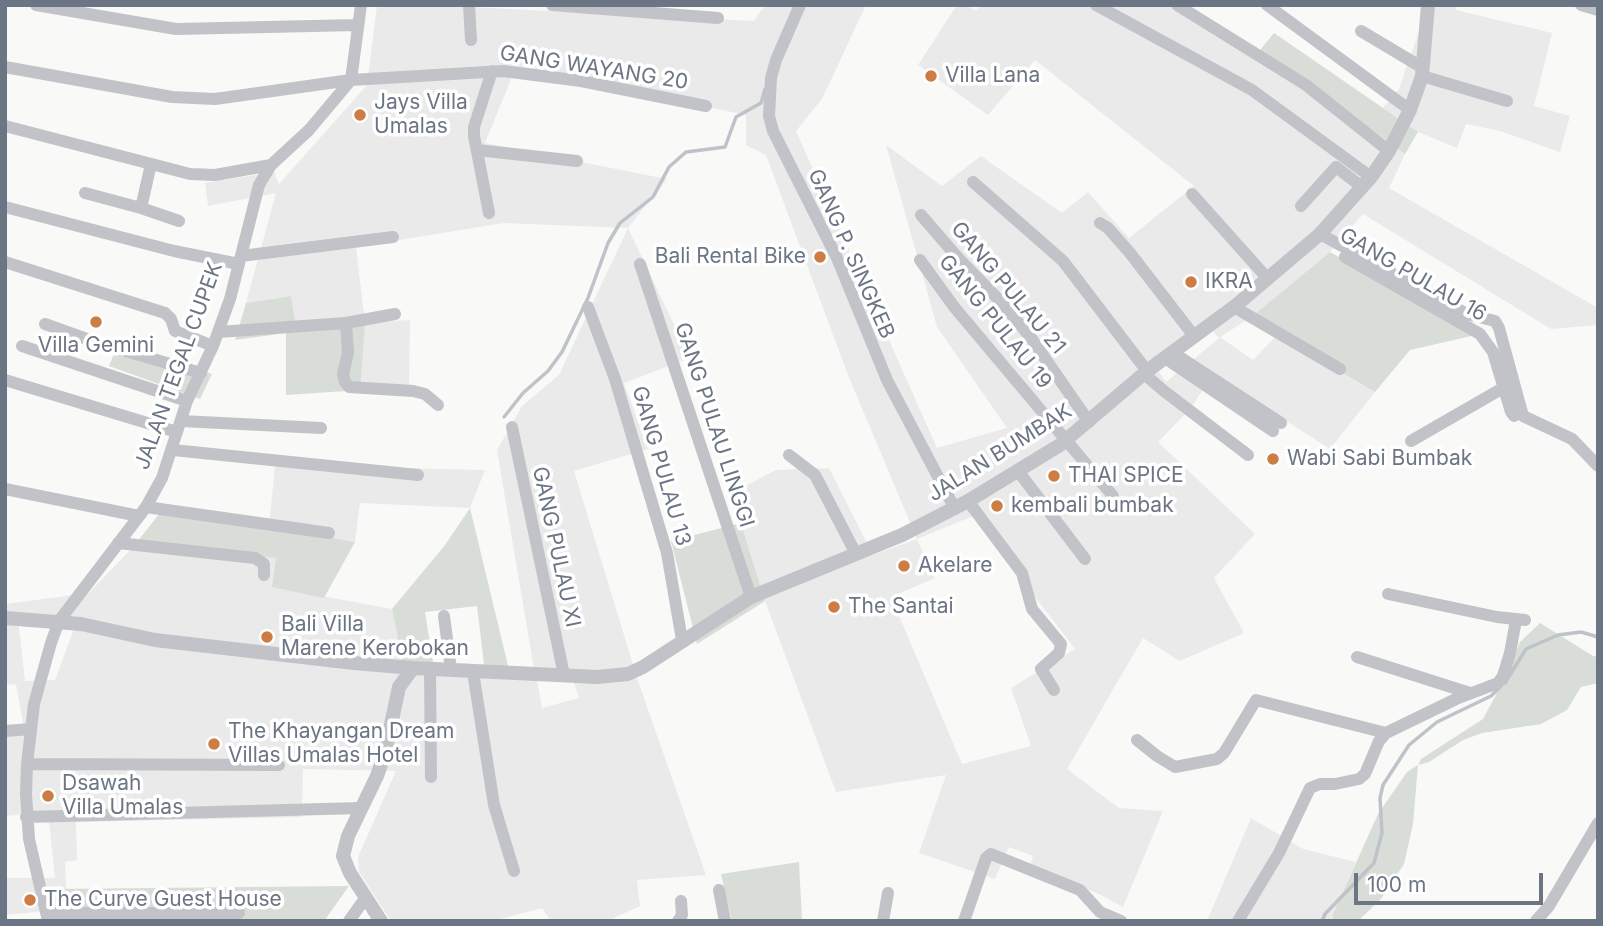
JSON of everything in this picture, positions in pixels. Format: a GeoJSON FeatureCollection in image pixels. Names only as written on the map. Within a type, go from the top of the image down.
{"type":"FeatureCollection","features":[{"type":"Feature","properties":{"kind":"street"},"geometry":{"type":"LineString","coordinates":[[36,5],[176,29],[358,25]]}},
{"type":"Feature","properties":{"kind":"street"},"geometry":{"type":"LineString","coordinates":[[351,80],[361,5]]}},
{"type":"Feature","properties":{"kind":"street"},"geometry":{"type":"LineString","coordinates":[[469,5],[471,40]]}},
{"type":"Feature","properties":{"kind":"street"},"geometry":{"type":"LineString","coordinates":[[552,5],[718,18]]}},
{"type":"Feature","properties":{"kind":"street","name":"GANG P. SINGKEB"},"geometry":{"type":"LineString","coordinates":[[800,5],[771,78],[769,116],[773,131],[837,258],[887,380],[962,505],[1022,573],[1032,608],[1061,644],[1059,653],[1041,669],[1054,690]]}},
{"type":"Feature","properties":{"kind":"street"},"geometry":{"type":"LineString","coordinates":[[1096,5],[1252,90],[1367,182]]}},
{"type":"Feature","properties":{"kind":"street"},"geometry":{"type":"LineString","coordinates":[[1177,5],[1306,85],[1389,151]]}},
{"type":"Feature","properties":{"kind":"street"},"geometry":{"type":"LineString","coordinates":[[1267,5],[1410,110]]}},
{"type":"Feature","properties":{"kind":"street","name":"JALAN BUMBAK"},"geometry":{"type":"LineString","coordinates":[[413,668],[597,677],[628,674],[751,597],[856,554],[962,505],[1066,440],[1146,372],[1234,307],[1317,237],[1367,182],[1389,151],[1410,110],[1422,72],[1428,5]]}},
{"type":"Feature","properties":{"kind":"street"},"geometry":{"type":"LineString","coordinates":[[1581,5],[1598,10]]}},
{"type":"Feature","properties":{"kind":"street"},"geometry":{"type":"LineString","coordinates":[[1361,31],[1422,72],[1507,101]]}},
{"type":"Feature","properties":{"kind":"street","name":"GANG WAYANG 20"},"geometry":{"type":"LineString","coordinates":[[5,67],[172,97],[204,98],[254,95],[351,80],[492,71],[581,81],[705,106]]}},
{"type":"Feature","properties":{"kind":"street"},"geometry":{"type":"LineString","coordinates":[[489,213],[474,127],[492,71]]}},
{"type":"Feature","properties":{"kind":"street","name":"JALAN TEGAL CUPEK"},"geometry":{"type":"LineString","coordinates":[[48,917],[26,817],[27,764],[34,704],[51,643],[60,621],[142,511],[162,478],[187,401],[213,346],[230,299],[259,185],[271,165],[309,130],[351,80]]}},
{"type":"Feature","properties":{"kind":"street"},"geometry":{"type":"LineString","coordinates":[[5,126],[202,175],[271,165]]}},
{"type":"Feature","properties":{"kind":"street"},"geometry":{"type":"LineString","coordinates":[[477,150],[577,161]]}},
{"type":"Feature","properties":{"kind":"street"},"geometry":{"type":"LineString","coordinates":[[141,208],[151,164]]}},
{"type":"Feature","properties":{"kind":"street"},"geometry":{"type":"LineString","coordinates":[[1301,206],[1336,167],[1367,182]]}},
{"type":"Feature","properties":{"kind":"street"},"geometry":{"type":"LineString","coordinates":[[973,182],[1063,261],[1146,372],[1164,391],[1248,455]]}},
{"type":"Feature","properties":{"kind":"street"},"geometry":{"type":"LineString","coordinates":[[85,193],[179,221]]}},
{"type":"Feature","properties":{"kind":"street"},"geometry":{"type":"LineString","coordinates":[[1192,194],[1268,279]]}},
{"type":"Feature","properties":{"kind":"street"},"geometry":{"type":"LineString","coordinates":[[5,207],[174,251],[240,260],[393,237]]}},
{"type":"Feature","properties":{"kind":"street","name":"GANG PULAU 21"},"geometry":{"type":"LineString","coordinates":[[921,215],[1031,338],[1089,422]]}},
{"type":"Feature","properties":{"kind":"street"},"geometry":{"type":"LineString","coordinates":[[1100,223],[1108,228],[1130,253],[1194,337]]}},
{"type":"Feature","properties":{"kind":"street"},"geometry":{"type":"LineString","coordinates":[[1317,237],[1468,314],[1494,321],[1499,328],[1523,416],[1572,439],[1598,466]]}},
{"type":"Feature","properties":{"kind":"street","name":"GANG PULAU 16"},"geometry":{"type":"LineString","coordinates":[[1317,237],[1480,334],[1493,352],[1514,416]]}},
{"type":"Feature","properties":{"kind":"street","name":"GANG PULAU 19"},"geometry":{"type":"LineString","coordinates":[[920,260],[955,308],[1113,496]]}},
{"type":"Feature","properties":{"kind":"street"},"geometry":{"type":"LineString","coordinates":[[5,261],[165,313],[171,319],[175,331],[213,346]]}},
{"type":"Feature","properties":{"kind":"street","name":"GANG PULAU LINGGI"},"geometry":{"type":"LineString","coordinates":[[640,264],[751,597]]}},
{"type":"Feature","properties":{"kind":"street","name":"GANG PULAU 13"},"geometry":{"type":"LineString","coordinates":[[588,307],[615,379],[667,553],[682,640]]}},
{"type":"Feature","properties":{"kind":"street"},"geometry":{"type":"LineString","coordinates":[[1234,307],[1340,369]]}},
{"type":"Feature","properties":{"kind":"street"},"geometry":{"type":"LineString","coordinates":[[218,331],[346,323],[395,314]]}},
{"type":"Feature","properties":{"kind":"street"},"geometry":{"type":"LineString","coordinates":[[346,323],[348,353],[343,374],[349,387],[413,391],[425,394],[438,405]]}},
{"type":"Feature","properties":{"kind":"street"},"geometry":{"type":"LineString","coordinates":[[45,324],[95,342],[201,373]]}},
{"type":"Feature","properties":{"kind":"street"},"geometry":{"type":"LineString","coordinates":[[22,346],[187,401]]}},
{"type":"Feature","properties":{"kind":"street"},"geometry":{"type":"LineString","coordinates":[[1168,355],[1277,427]]}},
{"type":"Feature","properties":{"kind":"street"},"geometry":{"type":"LineString","coordinates":[[5,380],[179,426],[321,428]]}},
{"type":"Feature","properties":{"kind":"street"},"geometry":{"type":"LineString","coordinates":[[1412,441],[1503,388]]}},
{"type":"Feature","properties":{"kind":"street","name":"GANG PULAU XI"},"geometry":{"type":"LineString","coordinates":[[512,427],[564,675]]}},
{"type":"Feature","properties":{"kind":"street"},"geometry":{"type":"LineString","coordinates":[[173,450],[418,475]]}},
{"type":"Feature","properties":{"kind":"street"},"geometry":{"type":"LineString","coordinates":[[789,455],[815,475],[856,554]]}},
{"type":"Feature","properties":{"kind":"street"},"geometry":{"type":"LineString","coordinates":[[1018,471],[1085,559]]}},
{"type":"Feature","properties":{"kind":"street"},"geometry":{"type":"LineString","coordinates":[[5,489],[142,511],[329,533]]}},
{"type":"Feature","properties":{"kind":"street"},"geometry":{"type":"LineString","coordinates":[[118,543],[255,558],[264,564],[264,575]]}},
{"type":"Feature","properties":{"kind":"street"},"geometry":{"type":"LineString","coordinates":[[1238,921],[1279,853],[1310,788],[1320,784],[1359,779],[1365,774],[1379,741],[1386,733],[1433,709],[1492,687],[1503,676],[1521,620],[1388,594]]}},
{"type":"Feature","properties":{"kind":"street"},"geometry":{"type":"LineString","coordinates":[[444,617],[451,670]]}},
{"type":"Feature","properties":{"kind":"street"},"geometry":{"type":"LineString","coordinates":[[5,618],[60,621],[155,640],[413,668]]}},
{"type":"Feature","properties":{"kind":"street"},"geometry":{"type":"LineString","coordinates":[[1357,657],[1471,693]]}},
{"type":"Feature","properties":{"kind":"street"},"geometry":{"type":"LineString","coordinates":[[381,921],[350,873],[343,856],[348,836],[377,776],[399,687],[413,668]]}},
{"type":"Feature","properties":{"kind":"street"},"geometry":{"type":"LineString","coordinates":[[430,669],[431,777]]}},
{"type":"Feature","properties":{"kind":"street"},"geometry":{"type":"LineString","coordinates":[[473,672],[494,805],[514,872]]}},
{"type":"Feature","properties":{"kind":"street"},"geometry":{"type":"LineString","coordinates":[[1137,740],[1157,757],[1175,767],[1217,759],[1224,753],[1256,699],[1386,733]]}},
{"type":"Feature","properties":{"kind":"street"},"geometry":{"type":"LineString","coordinates":[[5,731],[31,729]]}},
{"type":"Feature","properties":{"kind":"street"},"geometry":{"type":"LineString","coordinates":[[27,764],[279,765]]}},
{"type":"Feature","properties":{"kind":"street"},"geometry":{"type":"LineString","coordinates":[[26,817],[361,808]]}},
{"type":"Feature","properties":{"kind":"street"},"geometry":{"type":"LineString","coordinates":[[1536,921],[1549,906],[1598,823]]}},
{"type":"Feature","properties":{"kind":"street"},"geometry":{"type":"LineString","coordinates":[[964,921],[986,858],[991,854],[1080,890],[1100,912],[1121,921]]}},
{"type":"Feature","properties":{"kind":"street"},"geometry":{"type":"LineString","coordinates":[[719,890],[725,921]]}},
{"type":"Feature","properties":{"kind":"street"},"geometry":{"type":"LineString","coordinates":[[883,921],[888,893]]}},
{"type":"Feature","properties":{"kind":"street"},"geometry":{"type":"LineString","coordinates":[[349,921],[366,897]]}},
{"type":"Feature","properties":{"kind":"street"},"geometry":{"type":"LineString","coordinates":[[678,921],[682,918],[681,901]]}},
{"type":"Feature","properties":{"kind":"street"},"geometry":{"type":"LineString","coordinates":[[48,917],[239,913]]}},
{"type":"Feature","properties":{"kind":"shaded area"},"geometry":{"type":"Polygon","coordinates":[[[377,5],[430,5],[754,21],[765,5],[866,5],[822,99],[796,131],[937,448],[1007,428],[937,327],[886,145],[942,186],[981,156],[1062,213],[1088,192],[1129,238],[1194,186],[1035,60],[988,115],[918,65],[957,5],[965,5],[976,11],[981,5],[1180,5],[1260,50],[1405,154],[1389,188],[1598,308],[1598,325],[1551,329],[1363,214],[1330,252],[1250,318],[1220,337],[1253,360],[1278,334],[1375,392],[1330,449],[1213,374],[1191,408],[1158,442],[1255,534],[1214,578],[1244,633],[1180,661],[1143,638],[1067,769],[1119,808],[1163,811],[1123,907],[1030,865],[1033,856],[1009,847],[995,879],[919,853],[946,775],[836,792],[765,601],[732,493],[776,470],[829,468],[873,555],[917,539],[848,375],[766,155],[746,145],[746,115],[516,67],[485,143],[667,179],[628,228],[504,223],[356,247],[365,323],[410,320],[409,388],[360,390],[297,331],[291,296],[246,303],[276,193],[208,206],[205,183],[274,172],[279,184],[367,85],[377,5]],[[1207,325],[1155,366],[1166,382],[1219,338],[1207,325]],[[973,516],[917,539],[935,578],[891,597],[962,764],[1031,746],[1011,688],[1075,649],[973,516]]]}},
{"type":"Feature","properties":{"kind":"shaded area"},"geometry":{"type":"Polygon","coordinates":[[[1428,5],[1456,5],[1456,10],[1552,33],[1534,106],[1570,116],[1560,152],[1500,131],[1466,124],[1457,148],[1418,132],[1383,108],[1399,89],[1428,5]]]}},
{"type":"Feature","properties":{"kind":"shaded area"},"geometry":{"type":"Polygon","coordinates":[[[1274,33],[1418,132],[1405,154],[1260,50],[1274,33]]]}},
{"type":"Feature","properties":{"kind":"shaded area"},"geometry":{"type":"Polygon","coordinates":[[[628,228],[690,358],[624,383],[648,449],[574,471],[638,681],[706,875],[637,880],[640,906],[607,921],[551,921],[542,908],[492,921],[391,921],[359,872],[358,857],[396,771],[303,769],[302,817],[76,822],[77,860],[65,862],[66,889],[55,889],[54,910],[5,915],[5,878],[55,878],[48,812],[5,816],[5,729],[24,728],[16,684],[5,685],[5,604],[89,593],[134,546],[277,558],[273,587],[392,609],[404,669],[535,675],[497,450],[522,406],[559,375],[628,228]],[[18,620],[25,681],[55,680],[76,623],[18,620]],[[536,675],[542,708],[579,698],[573,679],[536,675]]]}},
{"type":"Feature","properties":{"kind":"shaded area"},"geometry":{"type":"Polygon","coordinates":[[[1330,252],[1480,334],[1410,350],[1375,392],[1250,318],[1330,252]]]}},
{"type":"Feature","properties":{"kind":"shaded area"},"geometry":{"type":"Polygon","coordinates":[[[291,296],[297,331],[365,323],[360,390],[286,395],[286,333],[235,340],[246,303],[291,296]]]}},
{"type":"Feature","properties":{"kind":"shaded area"},"geometry":{"type":"Polygon","coordinates":[[[118,344],[212,374],[200,399],[109,366],[118,344]]]}},
{"type":"Feature","properties":{"kind":"shaded area"},"geometry":{"type":"Polygon","coordinates":[[[275,466],[485,470],[470,508],[360,503],[355,542],[269,526],[275,466]]]}},
{"type":"Feature","properties":{"kind":"shaded area"},"geometry":{"type":"Polygon","coordinates":[[[470,508],[510,674],[485,672],[477,606],[425,612],[434,669],[404,669],[392,609],[445,545],[470,508]]]}},
{"type":"Feature","properties":{"kind":"shaded area"},"geometry":{"type":"Polygon","coordinates":[[[163,509],[355,542],[324,598],[272,587],[276,558],[134,546],[163,509]]]}},
{"type":"Feature","properties":{"kind":"shaded area"},"geometry":{"type":"Polygon","coordinates":[[[741,523],[765,601],[697,644],[671,541],[741,523]]]}},
{"type":"Feature","properties":{"kind":"shaded area"},"geometry":{"type":"Polygon","coordinates":[[[1540,623],[1598,657],[1598,683],[1581,687],[1567,710],[1541,724],[1482,733],[1463,740],[1429,762],[1418,765],[1421,759],[1483,719],[1507,674],[1520,642],[1540,623]]]}},
{"type":"Feature","properties":{"kind":"shaded area"},"geometry":{"type":"Polygon","coordinates":[[[1418,765],[1413,824],[1404,864],[1381,899],[1358,921],[1333,921],[1333,914],[1378,814],[1407,772],[1418,765]]]}},
{"type":"Feature","properties":{"kind":"shaded area"},"geometry":{"type":"Polygon","coordinates":[[[1251,818],[1303,849],[1356,862],[1333,914],[1333,921],[1207,921],[1251,818]]]}},
{"type":"Feature","properties":{"kind":"shaded area"},"geometry":{"type":"Polygon","coordinates":[[[799,862],[802,921],[732,921],[721,874],[799,862]]]}},
{"type":"Feature","properties":{"kind":"shaded area"},"geometry":{"type":"Polygon","coordinates":[[[349,886],[324,921],[149,917],[148,921],[57,921],[54,910],[55,889],[349,886]]]}},
{"type":"Feature","properties":{"kind":"waterway"},"geometry":{"type":"LineString","coordinates":[[504,417],[523,393],[548,371],[562,352],[588,298],[608,243],[620,223],[653,197],[669,167],[686,152],[725,147],[736,117],[761,103],[765,89]]}},
{"type":"Feature","properties":{"kind":"waterway"},"geometry":{"type":"LineString","coordinates":[[1505,683],[1526,649],[1558,635],[1581,632],[1598,637]]}},
{"type":"Feature","properties":{"kind":"waterway"},"geometry":{"type":"LineString","coordinates":[[1322,921],[1325,914],[1374,863],[1382,833],[1380,798],[1383,785],[1409,745],[1437,722],[1491,696],[1499,688]]}},
{"type":"Feature","properties":{"kind":"place","name":"Villa Lana"},"geometry":{"type":"Point","coordinates":[931,76]}},
{"type":"Feature","properties":{"kind":"place","name":"Jays Villa Umalas"},"geometry":{"type":"Point","coordinates":[360,115]}},
{"type":"Feature","properties":{"kind":"place","name":"Bali Rental Bike"},"geometry":{"type":"Point","coordinates":[820,257]}},
{"type":"Feature","properties":{"kind":"place","name":"IKRA"},"geometry":{"type":"Point","coordinates":[1191,282]}},
{"type":"Feature","properties":{"kind":"place","name":"Villa Gemini"},"geometry":{"type":"Point","coordinates":[96,322]}},
{"type":"Feature","properties":{"kind":"place","name":"Wabi Sabi Bumbak"},"geometry":{"type":"Point","coordinates":[1273,459]}},
{"type":"Feature","properties":{"kind":"place","name":"THAI SPICE"},"geometry":{"type":"Point","coordinates":[1054,476]}},
{"type":"Feature","properties":{"kind":"place","name":"kembali bumbak"},"geometry":{"type":"Point","coordinates":[997,506]}},
{"type":"Feature","properties":{"kind":"place","name":"Akelare"},"geometry":{"type":"Point","coordinates":[904,566]}},
{"type":"Feature","properties":{"kind":"place","name":"The Santai"},"geometry":{"type":"Point","coordinates":[834,607]}},
{"type":"Feature","properties":{"kind":"place","name":"Bali Villa Marene Kerobokan"},"geometry":{"type":"Point","coordinates":[267,637]}},
{"type":"Feature","properties":{"kind":"place","name":"The Khayangan Dream Villas Umalas Hotel"},"geometry":{"type":"Point","coordinates":[214,744]}},
{"type":"Feature","properties":{"kind":"place","name":"Dsawah Villa Umalas"},"geometry":{"type":"Point","coordinates":[48,796]}},
{"type":"Feature","properties":{"kind":"place","name":"The Curve Guest House"},"geometry":{"type":"Point","coordinates":[30,900]}}]}
